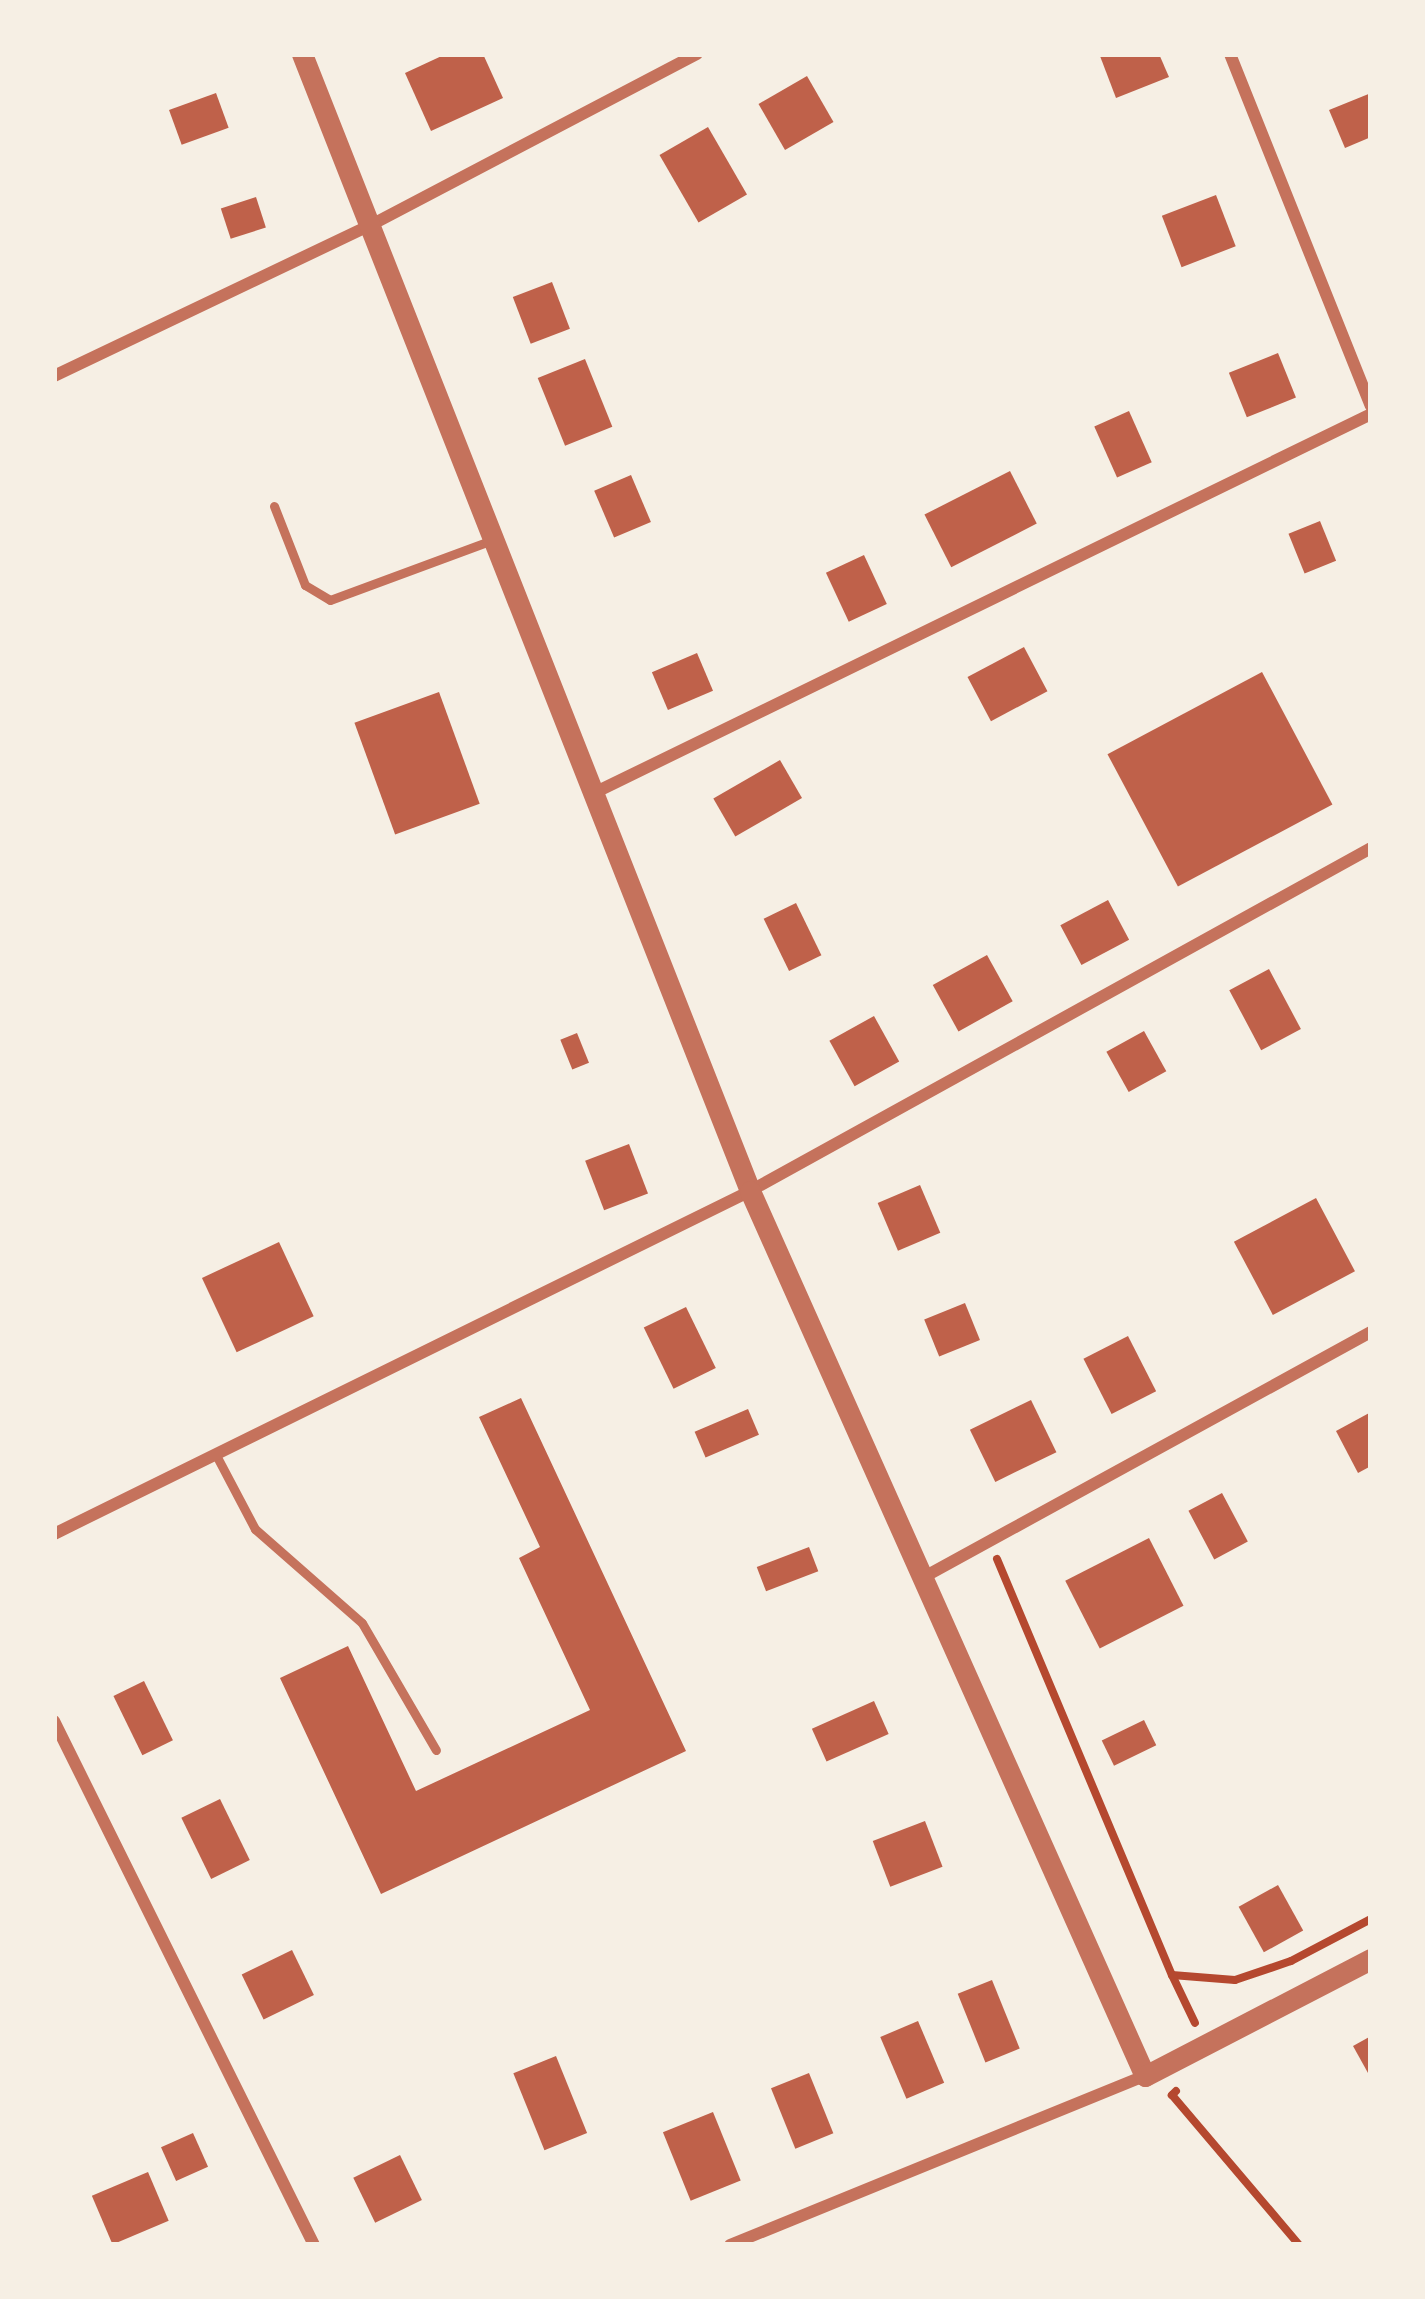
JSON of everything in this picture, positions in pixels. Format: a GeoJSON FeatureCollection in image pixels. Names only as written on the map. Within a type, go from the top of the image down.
{"type":"FeatureCollection","features":[{"type":"Feature","properties":{"kind":"street"},"geometry":{"type":"LineString","coordinates":[[302,54],[750,1191],[1145,2076]]}},
{"type":"Feature","properties":{"kind":"street"},"geometry":{"type":"LineString","coordinates":[[54,376],[371,225],[697,54]]}},
{"type":"Feature","properties":{"kind":"street"},"geometry":{"type":"LineString","coordinates":[[594,793],[1371,410],[1229,54]]}},
{"type":"Feature","properties":{"kind":"street"},"geometry":{"type":"LineString","coordinates":[[54,1534],[750,1191],[1371,848]]}},
{"type":"Feature","properties":{"kind":"street"},"geometry":{"type":"LineString","coordinates":[[923,1577],[1371,1332]]}},
{"type":"Feature","properties":{"kind":"street"},"geometry":{"type":"LineString","coordinates":[[54,1721],[314,2245]]}},
{"type":"Feature","properties":{"kind":"street"},"geometry":{"type":"LineString","coordinates":[[730,2245],[1145,2076],[1371,1959]]}},
{"type":"Feature","properties":{"kind":"lane"},"geometry":{"type":"LineString","coordinates":[[274,506],[305,585],[330,601],[495,539]]}},
{"type":"Feature","properties":{"kind":"lane"},"geometry":{"type":"LineString","coordinates":[[216,1455],[255,1529],[362,1623],[436,1750]]}},
{"type":"Feature","properties":{"kind":"path"},"geometry":{"type":"LineString","coordinates":[[990,1541],[1206,2046]]}},
{"type":"Feature","properties":{"kind":"path"},"geometry":{"type":"LineString","coordinates":[[1172,1975],[1234,1980],[1291,1961],[1371,1919]]}},
{"type":"Feature","properties":{"kind":"path"},"geometry":{"type":"LineString","coordinates":[[1186,2085],[1172,2095],[1299,2245]]}},
{"type":"Feature","properties":{"kind":"building"},"geometry":{"type":"Polygon","coordinates":[[[446,54],[483,54],[503,98],[431,131],[405,73],[446,54]]]}},
{"type":"Feature","properties":{"kind":"building"},"geometry":{"type":"Polygon","coordinates":[[[1159,54],[1169,77],[1116,98],[1100,56],[1159,54]]]}},
{"type":"Feature","properties":{"kind":"building"},"geometry":{"type":"Polygon","coordinates":[[[807,76],[834,122],[785,150],[759,104],[807,76]]]}},
{"type":"Feature","properties":{"kind":"building"},"geometry":{"type":"Polygon","coordinates":[[[216,93],[229,128],[182,145],[169,110],[216,93]]]}},
{"type":"Feature","properties":{"kind":"building"},"geometry":{"type":"Polygon","coordinates":[[[1371,93],[1371,137],[1345,148],[1329,110],[1371,93]]]}},
{"type":"Feature","properties":{"kind":"building"},"geometry":{"type":"Polygon","coordinates":[[[708,127],[747,195],[699,223],[660,155],[708,127]]]}},
{"type":"Feature","properties":{"kind":"building"},"geometry":{"type":"Polygon","coordinates":[[[1216,195],[1236,246],[1182,267],[1162,216],[1216,195]]]}},
{"type":"Feature","properties":{"kind":"building"},"geometry":{"type":"Polygon","coordinates":[[[256,197],[266,227],[231,239],[221,208],[256,197]]]}},
{"type":"Feature","properties":{"kind":"building"},"geometry":{"type":"Polygon","coordinates":[[[552,282],[570,329],[531,344],[513,297],[552,282]]]}},
{"type":"Feature","properties":{"kind":"building"},"geometry":{"type":"Polygon","coordinates":[[[1278,353],[1296,398],[1247,417],[1229,373],[1278,353]]]}},
{"type":"Feature","properties":{"kind":"building"},"geometry":{"type":"Polygon","coordinates":[[[585,359],[612,427],[565,446],[538,378],[585,359]]]}},
{"type":"Feature","properties":{"kind":"building"},"geometry":{"type":"Polygon","coordinates":[[[1129,411],[1152,462],[1117,478],[1094,426],[1129,411]]]}},
{"type":"Feature","properties":{"kind":"building"},"geometry":{"type":"Polygon","coordinates":[[[1010,471],[1037,524],[951,567],[924,515],[1010,471]]]}},
{"type":"Feature","properties":{"kind":"building"},"geometry":{"type":"Polygon","coordinates":[[[631,475],[651,522],[614,538],[594,491],[631,475]]]}},
{"type":"Feature","properties":{"kind":"building"},"geometry":{"type":"Polygon","coordinates":[[[1320,521],[1336,561],[1305,574],[1288,534],[1320,521]]]}},
{"type":"Feature","properties":{"kind":"building"},"geometry":{"type":"Polygon","coordinates":[[[864,555],[887,604],[849,622],[826,573],[864,555]]]}},
{"type":"Feature","properties":{"kind":"building"},"geometry":{"type":"Polygon","coordinates":[[[1024,647],[1047,691],[991,721],[967,677],[1024,647]]]}},
{"type":"Feature","properties":{"kind":"building"},"geometry":{"type":"Polygon","coordinates":[[[697,653],[713,691],[668,710],[652,672],[697,653]]]}},
{"type":"Feature","properties":{"kind":"building"},"geometry":{"type":"Polygon","coordinates":[[[1262,672],[1332,804],[1178,887],[1107,754],[1262,672]]]}},
{"type":"Feature","properties":{"kind":"building"},"geometry":{"type":"Polygon","coordinates":[[[439,692],[480,804],[395,835],[354,723],[439,692]]]}},
{"type":"Feature","properties":{"kind":"building"},"geometry":{"type":"Polygon","coordinates":[[[780,760],[802,798],[735,837],[713,798],[780,760]]]}},
{"type":"Feature","properties":{"kind":"building"},"geometry":{"type":"Polygon","coordinates":[[[1108,900],[1129,940],[1081,965],[1060,925],[1108,900]]]}},
{"type":"Feature","properties":{"kind":"building"},"geometry":{"type":"Polygon","coordinates":[[[796,903],[821,955],[789,971],[764,919],[796,903]]]}},
{"type":"Feature","properties":{"kind":"building"},"geometry":{"type":"Polygon","coordinates":[[[987,955],[1013,1001],[958,1031],[933,985],[987,955]]]}},
{"type":"Feature","properties":{"kind":"building"},"geometry":{"type":"Polygon","coordinates":[[[1269,969],[1301,1029],[1261,1050],[1229,990],[1269,969]]]}},
{"type":"Feature","properties":{"kind":"building"},"geometry":{"type":"Polygon","coordinates":[[[874,1016],[899,1061],[855,1086],[829,1041],[874,1016]]]}},
{"type":"Feature","properties":{"kind":"building"},"geometry":{"type":"Polygon","coordinates":[[[1144,1031],[1166,1071],[1129,1092],[1106,1052],[1144,1031]]]}},
{"type":"Feature","properties":{"kind":"building"},"geometry":{"type":"Polygon","coordinates":[[[577,1033],[589,1063],[572,1069],[560,1040],[577,1033]]]}},
{"type":"Feature","properties":{"kind":"building"},"geometry":{"type":"Polygon","coordinates":[[[629,1144],[648,1193],[604,1210],[585,1161],[629,1144]]]}},
{"type":"Feature","properties":{"kind":"building"},"geometry":{"type":"Polygon","coordinates":[[[920,1185],[940,1233],[898,1251],[878,1203],[920,1185]]]}},
{"type":"Feature","properties":{"kind":"building"},"geometry":{"type":"Polygon","coordinates":[[[1316,1198],[1355,1271],[1273,1315],[1234,1242],[1316,1198]]]}},
{"type":"Feature","properties":{"kind":"building"},"geometry":{"type":"Polygon","coordinates":[[[279,1242],[314,1316],[237,1352],[202,1278],[279,1242]]]}},
{"type":"Feature","properties":{"kind":"building"},"geometry":{"type":"Polygon","coordinates":[[[965,1303],[980,1340],[939,1357],[924,1319],[965,1303]]]}},
{"type":"Feature","properties":{"kind":"building"},"geometry":{"type":"Polygon","coordinates":[[[686,1307],[716,1368],[674,1389],[644,1328],[686,1307]]]}},
{"type":"Feature","properties":{"kind":"building"},"geometry":{"type":"Polygon","coordinates":[[[1128,1336],[1156,1391],[1112,1414],[1083,1359],[1128,1336]]]}},
{"type":"Feature","properties":{"kind":"building"},"geometry":{"type":"Polygon","coordinates":[[[521,1398],[686,1751],[381,1894],[280,1678],[348,1646],[416,1791],[590,1710],[519,1558],[540,1547],[479,1417],[521,1398]]]}},
{"type":"Feature","properties":{"kind":"building"},"geometry":{"type":"Polygon","coordinates":[[[1031,1400],[1056,1452],[995,1482],[970,1430],[1031,1400]]]}},
{"type":"Feature","properties":{"kind":"building"},"geometry":{"type":"Polygon","coordinates":[[[748,1409],[759,1435],[706,1457],[695,1432],[748,1409]]]}},
{"type":"Feature","properties":{"kind":"building"},"geometry":{"type":"Polygon","coordinates":[[[1371,1412],[1371,1466],[1358,1473],[1336,1431],[1371,1412]]]}},
{"type":"Feature","properties":{"kind":"building"},"geometry":{"type":"Polygon","coordinates":[[[1222,1493],[1248,1542],[1214,1559],[1188,1511],[1222,1493]]]}},
{"type":"Feature","properties":{"kind":"building"},"geometry":{"type":"Polygon","coordinates":[[[1149,1538],[1184,1606],[1100,1648],[1065,1581],[1149,1538]]]}},
{"type":"Feature","properties":{"kind":"building"},"geometry":{"type":"Polygon","coordinates":[[[809,1547],[818,1571],[766,1591],[757,1567],[809,1547]]]}},
{"type":"Feature","properties":{"kind":"building"},"geometry":{"type":"Polygon","coordinates":[[[144,1681],[173,1740],[142,1755],[113,1696],[144,1681]]]}},
{"type":"Feature","properties":{"kind":"building"},"geometry":{"type":"Polygon","coordinates":[[[874,1701],[889,1734],[827,1762],[812,1729],[874,1701]]]}},
{"type":"Feature","properties":{"kind":"building"},"geometry":{"type":"Polygon","coordinates":[[[1144,1720],[1156,1745],[1114,1766],[1102,1741],[1144,1720]]]}},
{"type":"Feature","properties":{"kind":"building"},"geometry":{"type":"Polygon","coordinates":[[[220,1799],[250,1860],[211,1879],[181,1818],[220,1799]]]}},
{"type":"Feature","properties":{"kind":"building"},"geometry":{"type":"Polygon","coordinates":[[[925,1821],[943,1867],[890,1887],[873,1841],[925,1821]]]}},
{"type":"Feature","properties":{"kind":"building"},"geometry":{"type":"Polygon","coordinates":[[[1278,1885],[1303,1930],[1264,1952],[1239,1907],[1278,1885]]]}},
{"type":"Feature","properties":{"kind":"building"},"geometry":{"type":"Polygon","coordinates":[[[292,1950],[314,1995],[264,2019],[242,1975],[292,1950]]]}},
{"type":"Feature","properties":{"kind":"building"},"geometry":{"type":"Polygon","coordinates":[[[992,1980],[1020,2049],[985,2062],[958,1994],[992,1980]]]}},
{"type":"Feature","properties":{"kind":"building"},"geometry":{"type":"Polygon","coordinates":[[[918,2021],[944,2083],[906,2099],[880,2037],[918,2021]]]}},
{"type":"Feature","properties":{"kind":"building"},"geometry":{"type":"Polygon","coordinates":[[[1371,2036],[1371,2072],[1368,2073],[1353,2046],[1371,2036]]]}},
{"type":"Feature","properties":{"kind":"building"},"geometry":{"type":"Polygon","coordinates":[[[556,2056],[587,2133],[544,2150],[513,2073],[556,2056]]]}},
{"type":"Feature","properties":{"kind":"building"},"geometry":{"type":"Polygon","coordinates":[[[809,2073],[833,2133],[795,2149],[771,2088],[809,2073]]]}},
{"type":"Feature","properties":{"kind":"building"},"geometry":{"type":"Polygon","coordinates":[[[713,2112],[741,2181],[691,2201],[663,2132],[713,2112]]]}},
{"type":"Feature","properties":{"kind":"building"},"geometry":{"type":"Polygon","coordinates":[[[193,2133],[208,2167],[176,2181],[161,2147],[193,2133]]]}},
{"type":"Feature","properties":{"kind":"building"},"geometry":{"type":"Polygon","coordinates":[[[400,2155],[422,2200],[375,2223],[353,2178],[400,2155]]]}},
{"type":"Feature","properties":{"kind":"building"},"geometry":{"type":"Polygon","coordinates":[[[148,2172],[169,2221],[113,2245],[92,2196],[148,2172]]]}}]}
